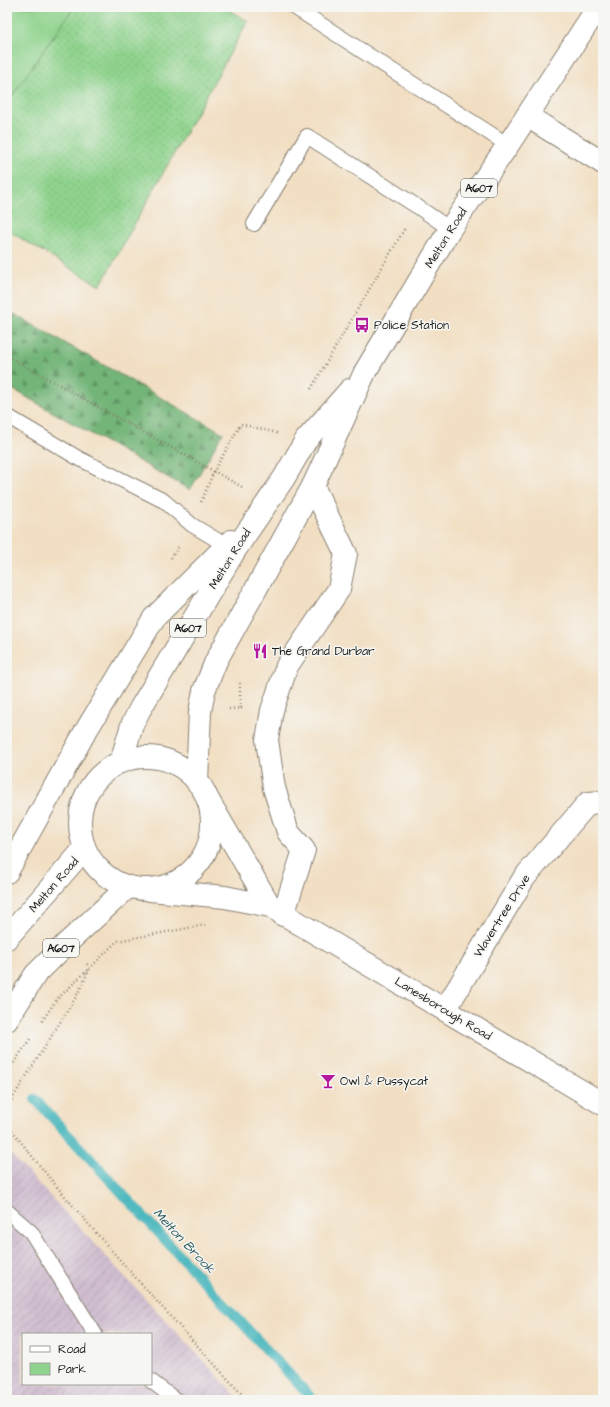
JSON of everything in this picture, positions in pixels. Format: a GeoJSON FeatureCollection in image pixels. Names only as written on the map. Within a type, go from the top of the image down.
{"type":"FeatureCollection","features":[{"type":"Feature","properties":{"kind":"main road","name":"Melton Road"},"geometry":{"type":"LineString","coordinates":[[202,790],[200,712],[204,691],[216,660],[313,486],[365,372],[450,230],[508,145],[598,7]]}},
{"type":"Feature","properties":{"kind":"main road"},"geometry":{"type":"LineString","coordinates":[[527,116],[603,163]]}},
{"type":"Feature","properties":{"kind":"main road","name":"Melton Road"},"geometry":{"type":"LineString","coordinates":[[121,762],[132,725],[140,709],[230,548],[268,502],[306,440],[365,372]]}},
{"type":"Feature","properties":{"kind":"main road"},"geometry":{"type":"LineString","coordinates":[[276,910],[304,850],[288,832],[274,788],[267,740],[272,710],[287,666],[339,589],[346,554],[313,486]]}},
{"type":"Feature","properties":{"kind":"main road"},"geometry":{"type":"LineString","coordinates":[[7,872],[84,734],[154,618],[230,548]]}},
{"type":"Feature","properties":{"kind":"main road","name":"A607"},"geometry":{"type":"LineString","coordinates":[[142,757],[165,760],[182,768],[202,790],[211,823],[211,836],[205,853],[191,872],[172,884],[150,890],[128,887],[110,879],[99,870],[84,849],[79,829],[81,808],[89,789],[103,772],[121,762],[142,757]]}},
{"type":"Feature","properties":{"kind":"main road","name":"Lanesborough Road"},"geometry":{"type":"LineString","coordinates":[[202,790],[276,910]]}},
{"type":"Feature","properties":{"kind":"main road","name":"Wavertree Drive"},"geometry":{"type":"LineString","coordinates":[[445,1010],[524,878],[588,803],[603,802]]}},
{"type":"Feature","properties":{"kind":"main road","name":"Melton Road"},"geometry":{"type":"LineString","coordinates":[[7,938],[84,849]]}},
{"type":"Feature","properties":{"kind":"main road","name":"A607"},"geometry":{"type":"LineString","coordinates":[[7,1020],[35,974],[128,887]]}},
{"type":"Feature","properties":{"kind":"main road","name":"Lanesborough Road"},"geometry":{"type":"LineString","coordinates":[[150,890],[225,897],[276,910],[603,1104]]}},
{"type":"Feature","properties":{"kind":"lane"},"geometry":{"type":"LineString","coordinates":[[294,7],[508,145]]}},
{"type":"Feature","properties":{"kind":"lane"},"geometry":{"type":"LineString","coordinates":[[254,224],[307,136],[418,207],[450,230]]}},
{"type":"Feature","properties":{"kind":"lane"},"geometry":{"type":"LineString","coordinates":[[7,416],[78,458],[164,501],[192,525],[230,548]]}},
{"type":"Feature","properties":{"kind":"lane"},"geometry":{"type":"LineString","coordinates":[[7,1211],[31,1232],[94,1333]]}},
{"type":"Feature","properties":{"kind":"lane"},"geometry":{"type":"LineString","coordinates":[[152,1382],[176,1400]]}},
{"type":"Feature","properties":{"kind":"path"},"geometry":{"type":"LineString","coordinates":[[307,395],[418,207]]}},
{"type":"Feature","properties":{"kind":"path"},"geometry":{"type":"LineString","coordinates":[[7,356],[268,502]]}},
{"type":"Feature","properties":{"kind":"path"},"geometry":{"type":"LineString","coordinates":[[7,1107],[76,997],[90,968],[57,999],[40,1024]]}},
{"type":"Feature","properties":{"kind":"path"},"geometry":{"type":"LineString","coordinates":[[7,1073],[32,1036]]}},
{"type":"Feature","properties":{"kind":"path"},"geometry":{"type":"LineString","coordinates":[[7,1124],[40,1167],[126,1268],[247,1400]]}},
{"type":"Feature","properties":{"kind":"shaded area"},"geometry":{"type":"Polygon","coordinates":[[[7,1150],[240,1400],[7,1400],[7,1150]]]}},
{"type":"Feature","properties":{"kind":"green space"},"geometry":{"type":"Polygon","coordinates":[[[7,7],[223,7],[248,21],[100,286],[7,230],[7,7]]]}},
{"type":"Feature","properties":{"kind":"green space"},"geometry":{"type":"Polygon","coordinates":[[[7,7],[74,7],[7,103],[7,7]]]}},
{"type":"Feature","properties":{"kind":"green space"},"geometry":{"type":"Polygon","coordinates":[[[7,310],[223,433],[190,490],[7,386],[7,310]]]}},
{"type":"Feature","properties":{"kind":"waterway","name":"Melton Brook"},"geometry":{"type":"LineString","coordinates":[[35,1099],[313,1400]]}},
{"type":"Feature","properties":{"kind":"place","name":"Police Station"},"geometry":{"type":"Point","coordinates":[362,325]}},
{"type":"Feature","properties":{"kind":"place","name":"The Grand Durbar"},"geometry":{"type":"Point","coordinates":[260,651]}},
{"type":"Feature","properties":{"kind":"place","name":"Owl & Pussycat"},"geometry":{"type":"Point","coordinates":[328,1081]}}]}
